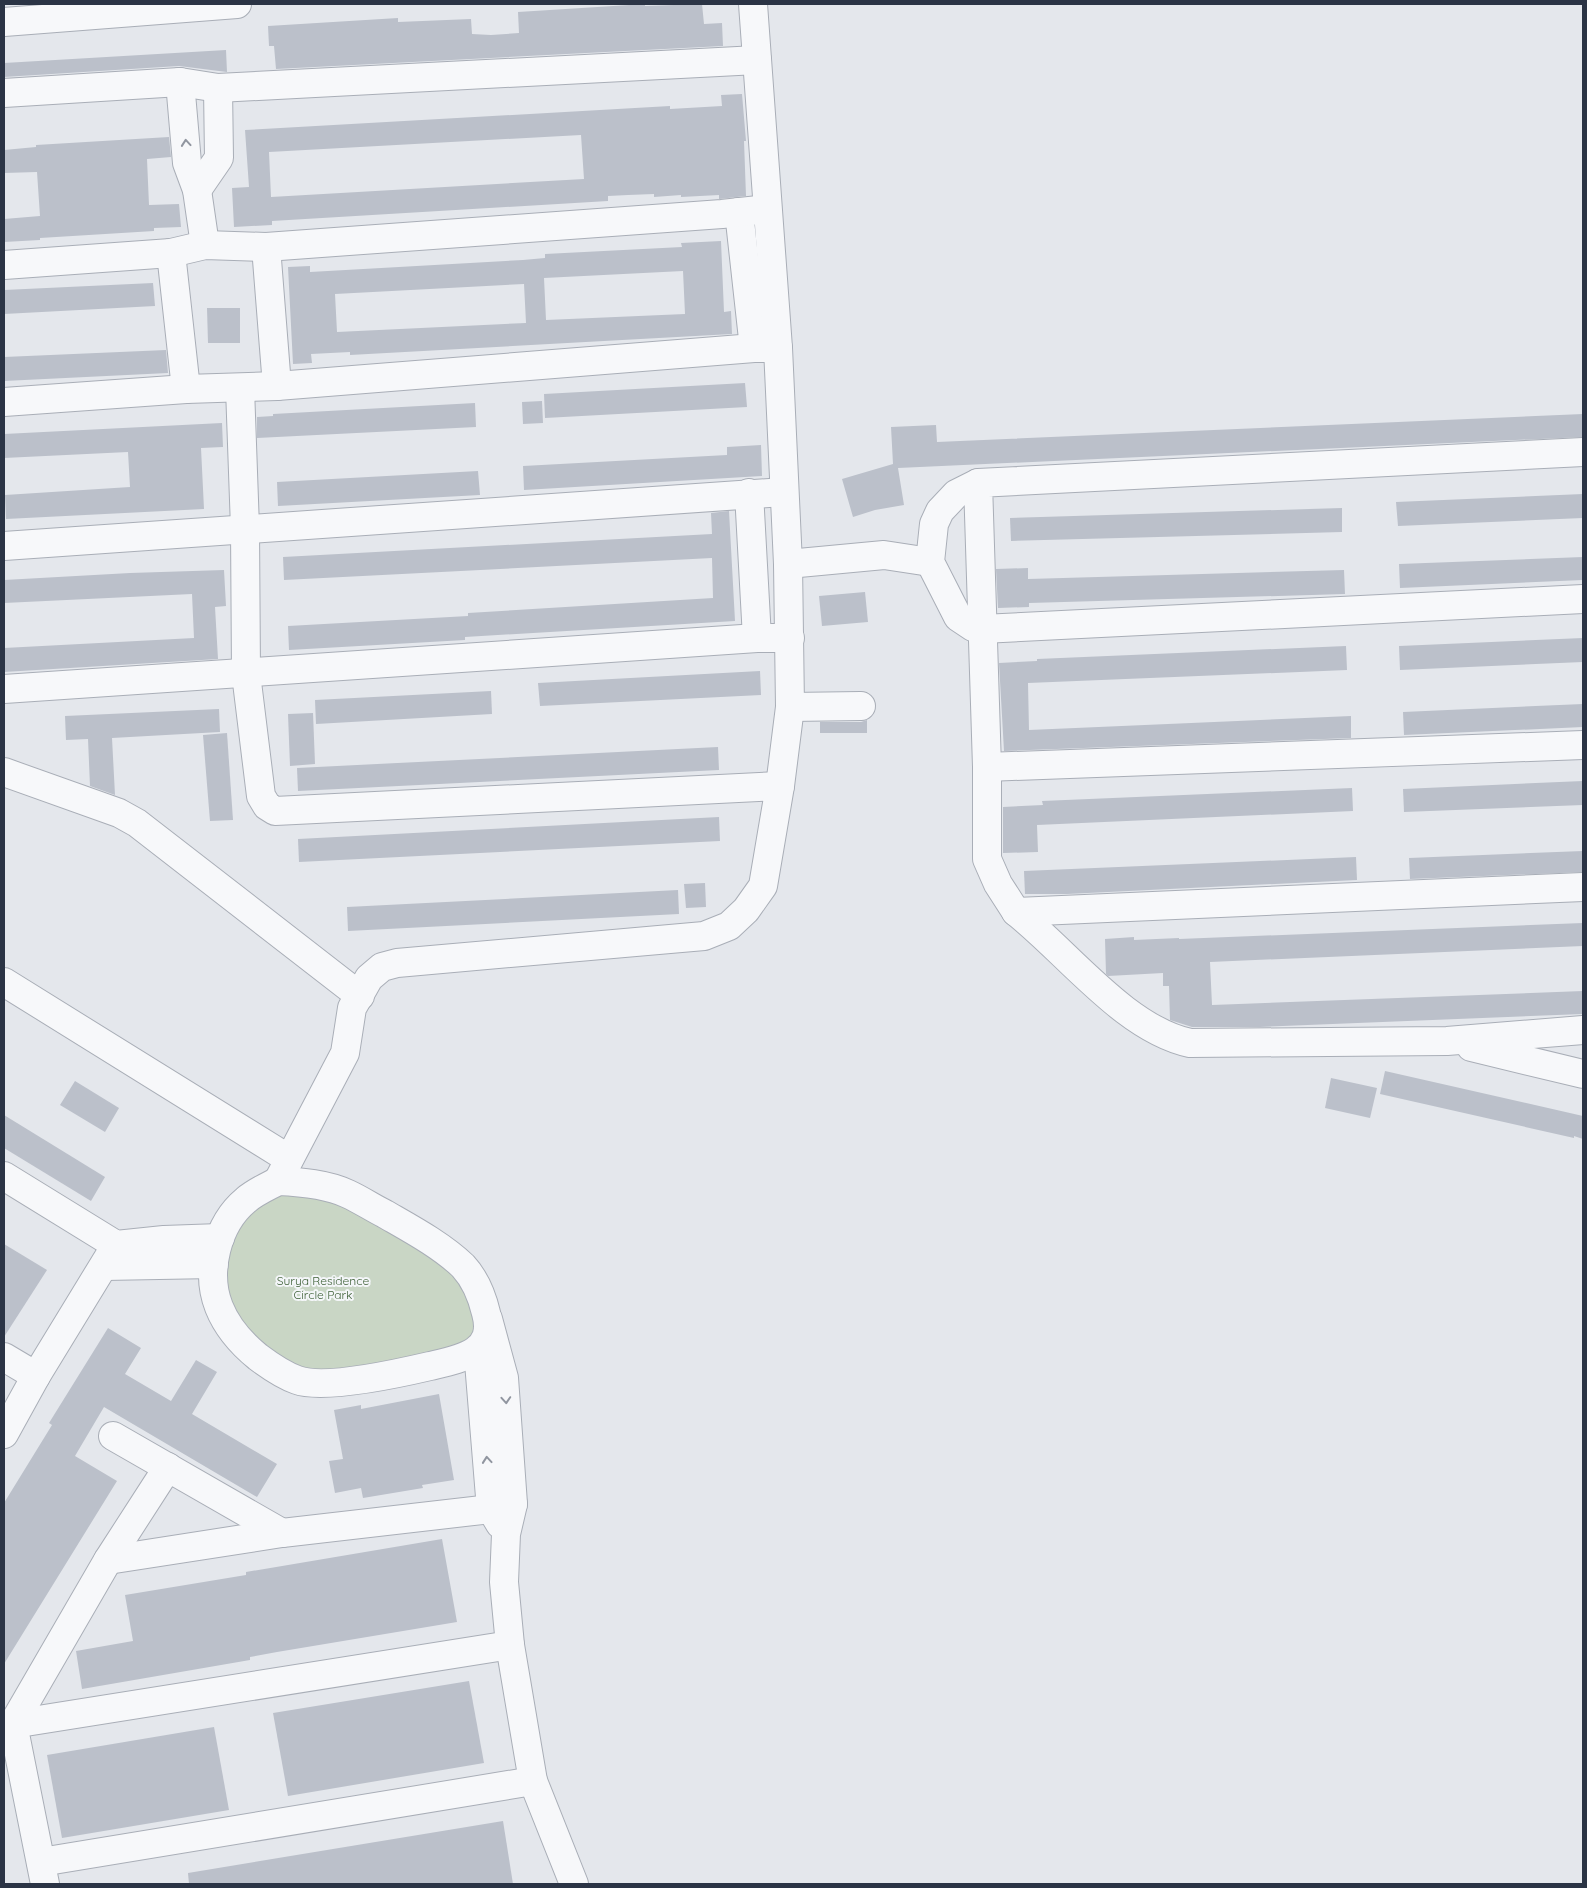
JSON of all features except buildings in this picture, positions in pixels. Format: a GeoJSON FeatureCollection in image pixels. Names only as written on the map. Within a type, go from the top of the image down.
{"type":"FeatureCollection","features":[{"type":"Feature","properties":{"kind":"street"},"geometry":{"type":"LineString","coordinates":[[4,22],[148,7],[237,4]]}},
{"type":"Feature","properties":{"kind":"street"},"geometry":{"type":"LineString","coordinates":[[753,4],[767,209],[766,348]]}},
{"type":"Feature","properties":{"kind":"street"},"geometry":{"type":"LineString","coordinates":[[4,93],[180,82],[218,88],[757,60]]}},
{"type":"Feature","properties":{"kind":"street"},"geometry":{"type":"LineString","coordinates":[[180,82],[187,163],[197,190],[205,245]]}},
{"type":"Feature","properties":{"kind":"street"},"geometry":{"type":"LineString","coordinates":[[197,190],[219,158],[218,88]]}},
{"type":"Feature","properties":{"kind":"street"},"geometry":{"type":"LineString","coordinates":[[4,264],[171,253],[205,245],[266,247],[767,209]]}},
{"type":"Feature","properties":{"kind":"street"},"geometry":{"type":"LineString","coordinates":[[487,1365],[452,1361],[373,1377],[313,1384],[296,1380],[280,1372],[252,1352],[230,1328],[219,1306],[213,1275],[217,1251],[228,1221],[245,1200],[261,1190],[284,1170],[344,1053],[356,1002],[369,978],[382,967],[397,963],[704,936],[728,926],[746,910],[762,886],[780,786],[790,707],[788,564],[784,492],[766,348],[739,212]]}},
{"type":"Feature","properties":{"kind":"street"},"geometry":{"type":"LineString","coordinates":[[266,247],[277,386]]}},
{"type":"Feature","properties":{"kind":"street"},"geometry":{"type":"LineString","coordinates":[[171,253],[186,389]]}},
{"type":"Feature","properties":{"kind":"street"},"geometry":{"type":"LineString","coordinates":[[4,402],[186,389],[277,386],[766,348]]}},
{"type":"Feature","properties":{"kind":"street"},"geometry":{"type":"LineString","coordinates":[[240,388],[245,528],[246,674],[261,796],[267,806],[275,811],[780,786]]}},
{"type":"Feature","properties":{"kind":"street"},"geometry":{"type":"LineString","coordinates":[[1583,452],[978,484],[956,494],[940,511],[934,524],[930,562],[958,617],[973,627],[982,629],[1583,599]]}},
{"type":"Feature","properties":{"kind":"street"},"geometry":{"type":"LineString","coordinates":[[978,484],[987,767],[987,859],[998,884],[1016,912],[1038,930],[1098,987],[1141,1022],[1177,1040],[1190,1044],[1447,1041],[1583,1030]]}},
{"type":"Feature","properties":{"kind":"street"},"geometry":{"type":"LineString","coordinates":[[4,546],[784,492]]}},
{"type":"Feature","properties":{"kind":"street"},"geometry":{"type":"LineString","coordinates":[[748,493],[757,638]]}},
{"type":"Feature","properties":{"kind":"street"},"geometry":{"type":"LineString","coordinates":[[788,564],[884,556],[930,562]]}},
{"type":"Feature","properties":{"kind":"street"},"geometry":{"type":"LineString","coordinates":[[4,689],[757,638],[790,638]]}},
{"type":"Feature","properties":{"kind":"street"},"geometry":{"type":"LineString","coordinates":[[790,707],[861,706]]}},
{"type":"Feature","properties":{"kind":"street"},"geometry":{"type":"LineString","coordinates":[[987,767],[1583,745]]}},
{"type":"Feature","properties":{"kind":"street"},"geometry":{"type":"LineString","coordinates":[[4,772],[119,813],[137,823],[356,1002]]}},
{"type":"Feature","properties":{"kind":"street"},"geometry":{"type":"LineString","coordinates":[[1016,912],[1583,887]]}},
{"type":"Feature","properties":{"kind":"street"},"geometry":{"type":"LineString","coordinates":[[4,982],[284,1170],[298,1182],[329,1187],[347,1194],[415,1231],[463,1267],[475,1282],[488,1319],[487,1365],[506,1534],[504,1582],[510,1645],[533,1781],[574,1884]]}},
{"type":"Feature","properties":{"kind":"street"},"geometry":{"type":"LineString","coordinates":[[1447,1041],[1583,1074]]}},
{"type":"Feature","properties":{"kind":"street"},"geometry":{"type":"LineString","coordinates":[[4,1176],[110,1255]]}},
{"type":"Feature","properties":{"kind":"street"},"geometry":{"type":"LineString","coordinates":[[4,1434],[36,1376],[110,1255],[164,1240],[217,1251]]}},
{"type":"Feature","properties":{"kind":"street"},"geometry":{"type":"LineString","coordinates":[[4,1357],[36,1376]]}},
{"type":"Feature","properties":{"kind":"street"},"geometry":{"type":"LineString","coordinates":[[113,1436],[282,1533]]}},
{"type":"Feature","properties":{"kind":"street"},"geometry":{"type":"LineString","coordinates":[[168,1467],[108,1560],[13,1724],[43,1873],[533,1781]]}},
{"type":"Feature","properties":{"kind":"street"},"geometry":{"type":"LineString","coordinates":[[108,1560],[282,1533],[502,1507]]}},
{"type":"Feature","properties":{"kind":"street"},"geometry":{"type":"LineString","coordinates":[[13,1724],[510,1645]]}},
{"type":"Feature","properties":{"kind":"green space","name":"Surya Residence Circle Park"},"geometry":{"type":"Polygon","coordinates":[[[298,1182],[463,1267],[485,1341],[329,1383],[264,1361],[213,1275],[228,1221],[298,1182]]]}}]}
